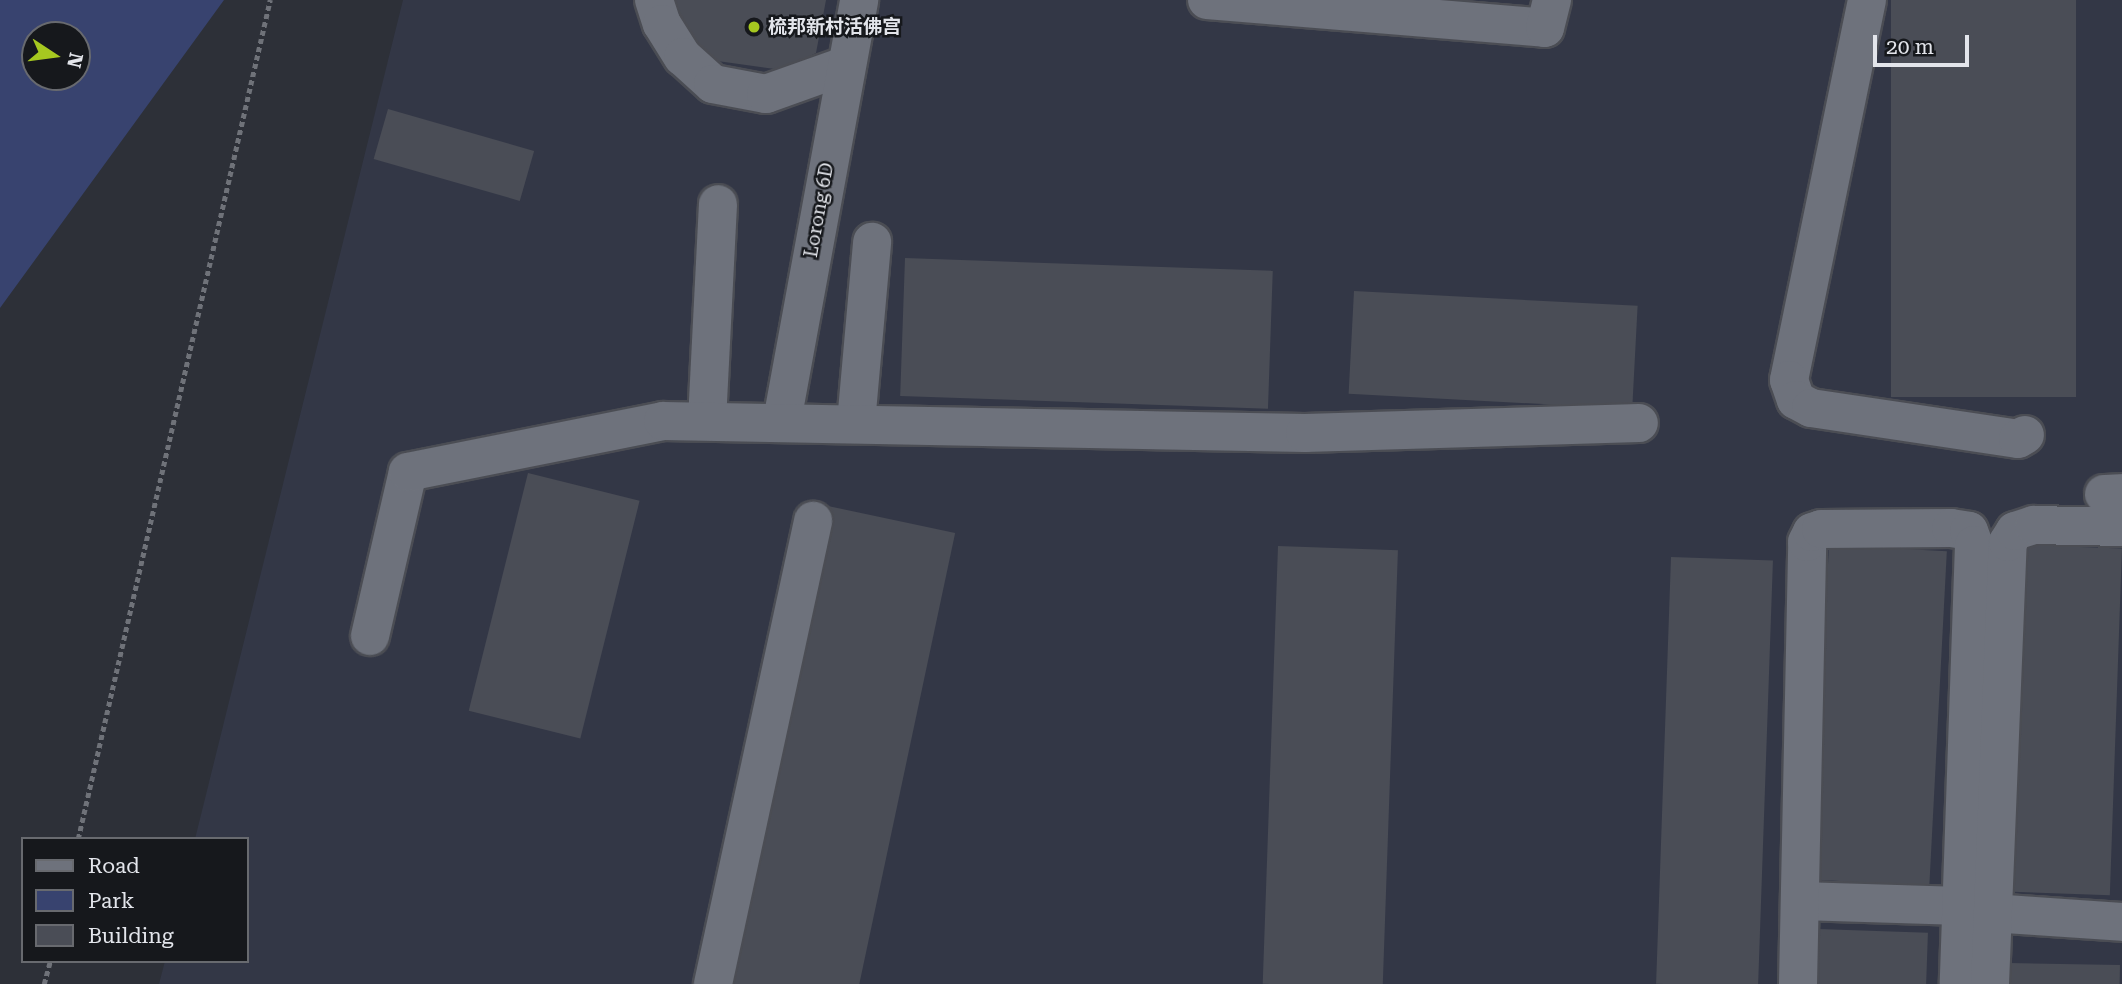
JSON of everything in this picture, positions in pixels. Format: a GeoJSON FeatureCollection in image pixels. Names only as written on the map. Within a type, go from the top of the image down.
{"type":"FeatureCollection","features":[{"type":"Feature","properties":{"kind":"street"},"geometry":{"type":"LineString","coordinates":[[654,0],[662,24],[683,57],[713,84],[766,94],[844,66]]}},
{"type":"Feature","properties":{"kind":"street","name":"Lorong 6D"},"geometry":{"type":"LineString","coordinates":[[782,421],[844,66],[859,0]]}},
{"type":"Feature","properties":{"kind":"street"},"geometry":{"type":"LineString","coordinates":[[1207,0],[1545,28],[1552,0]]}},
{"type":"Feature","properties":{"kind":"street"},"geometry":{"type":"LineString","coordinates":[[1867,0],[1788,380],[1796,400],[1811,408],[2018,439],[2025,435]]}},
{"type":"Feature","properties":{"kind":"street"},"geometry":{"type":"LineString","coordinates":[[707,421],[718,204]]}},
{"type":"Feature","properties":{"kind":"street"},"geometry":{"type":"LineString","coordinates":[[856,423],[872,242]]}},
{"type":"Feature","properties":{"kind":"street"},"geometry":{"type":"LineString","coordinates":[[370,636],[408,472],[663,421],[782,421],[1305,433],[1639,424]]}},
{"type":"Feature","properties":{"kind":"street"},"geometry":{"type":"LineString","coordinates":[[713,984],[813,521]]}},
{"type":"Feature","properties":{"kind":"street"},"geometry":{"type":"LineString","coordinates":[[1959,984],[1977,909],[2008,542],[2015,531],[2034,525],[2122,527]]}},
{"type":"Feature","properties":{"kind":"street"},"geometry":{"type":"LineString","coordinates":[[1798,984],[1807,542],[1812,532],[1821,528],[1951,528],[1969,531],[1974,545],[1977,909],[1990,984]]}},
{"type":"Feature","properties":{"kind":"street"},"geometry":{"type":"LineString","coordinates":[[1800,901],[1977,909],[2122,922]]}},
{"type":"Feature","properties":{"kind":"path"},"geometry":{"type":"LineString","coordinates":[[78,837],[270,0]]}},
{"type":"Feature","properties":{"kind":"path"},"geometry":{"type":"LineString","coordinates":[[44,984],[49,963]]}},
{"type":"Feature","properties":{"kind":"shaded area"},"geometry":{"type":"Polygon","coordinates":[[[403,0],[2122,0],[2122,984],[159,984],[164,963],[248,963],[248,837],[195,837],[403,0]]]}},
{"type":"Feature","properties":{"kind":"green space"},"geometry":{"type":"Polygon","coordinates":[[[0,0],[224,0],[0,308],[0,0]]]}},
{"type":"Feature","properties":{"kind":"building","name":"梳邦新村活佛宫"},"geometry":{"type":"Polygon","coordinates":[[[673,0],[826,0],[816,53],[782,70],[703,59],[673,0]]]}},
{"type":"Feature","properties":{"kind":"building"},"geometry":{"type":"Polygon","coordinates":[[[1891,0],[2076,0],[2076,397],[1891,397],[1891,0]]]}},
{"type":"Feature","properties":{"kind":"building"},"geometry":{"type":"Polygon","coordinates":[[[388,109],[534,151],[520,201],[374,159],[388,109]]]}},
{"type":"Feature","properties":{"kind":"building"},"geometry":{"type":"Polygon","coordinates":[[[905,258],[1273,271],[1268,409],[900,396],[905,258]]]}},
{"type":"Feature","properties":{"kind":"building"},"geometry":{"type":"Polygon","coordinates":[[[1354,291],[1638,306],[1632,409],[1349,394],[1354,291]]]}},
{"type":"Feature","properties":{"kind":"building"},"geometry":{"type":"Polygon","coordinates":[[[528,473],[640,501],[580,739],[469,711],[528,473]]]}},
{"type":"Feature","properties":{"kind":"building"},"geometry":{"type":"Polygon","coordinates":[[[828,506],[955,533],[859,984],[726,984],[828,506]]]}},
{"type":"Feature","properties":{"kind":"building"},"geometry":{"type":"Polygon","coordinates":[[[1829,545],[1947,551],[1929,886],[1811,880],[1829,545]]]}},
{"type":"Feature","properties":{"kind":"building"},"geometry":{"type":"Polygon","coordinates":[[[2025,545],[2122,548],[2110,895],[2013,892],[2025,545]]]}},
{"type":"Feature","properties":{"kind":"building"},"geometry":{"type":"Polygon","coordinates":[[[1278,546],[1398,550],[1383,984],[1263,984],[1278,546]]]}},
{"type":"Feature","properties":{"kind":"building"},"geometry":{"type":"Polygon","coordinates":[[[1671,557],[1773,561],[1758,984],[1656,984],[1671,557]]]}},
{"type":"Feature","properties":{"kind":"building"},"geometry":{"type":"Polygon","coordinates":[[[1818,929],[1928,933],[1926,984],[1816,984],[1818,929]]]}},
{"type":"Feature","properties":{"kind":"building"},"geometry":{"type":"Polygon","coordinates":[[[2009,963],[2120,965],[2120,984],[2009,984],[2009,963]]]}},
{"type":"Feature","properties":{"kind":"place","name":"梳邦新村活佛宫"},"geometry":{"type":"Point","coordinates":[754,27]}}]}
